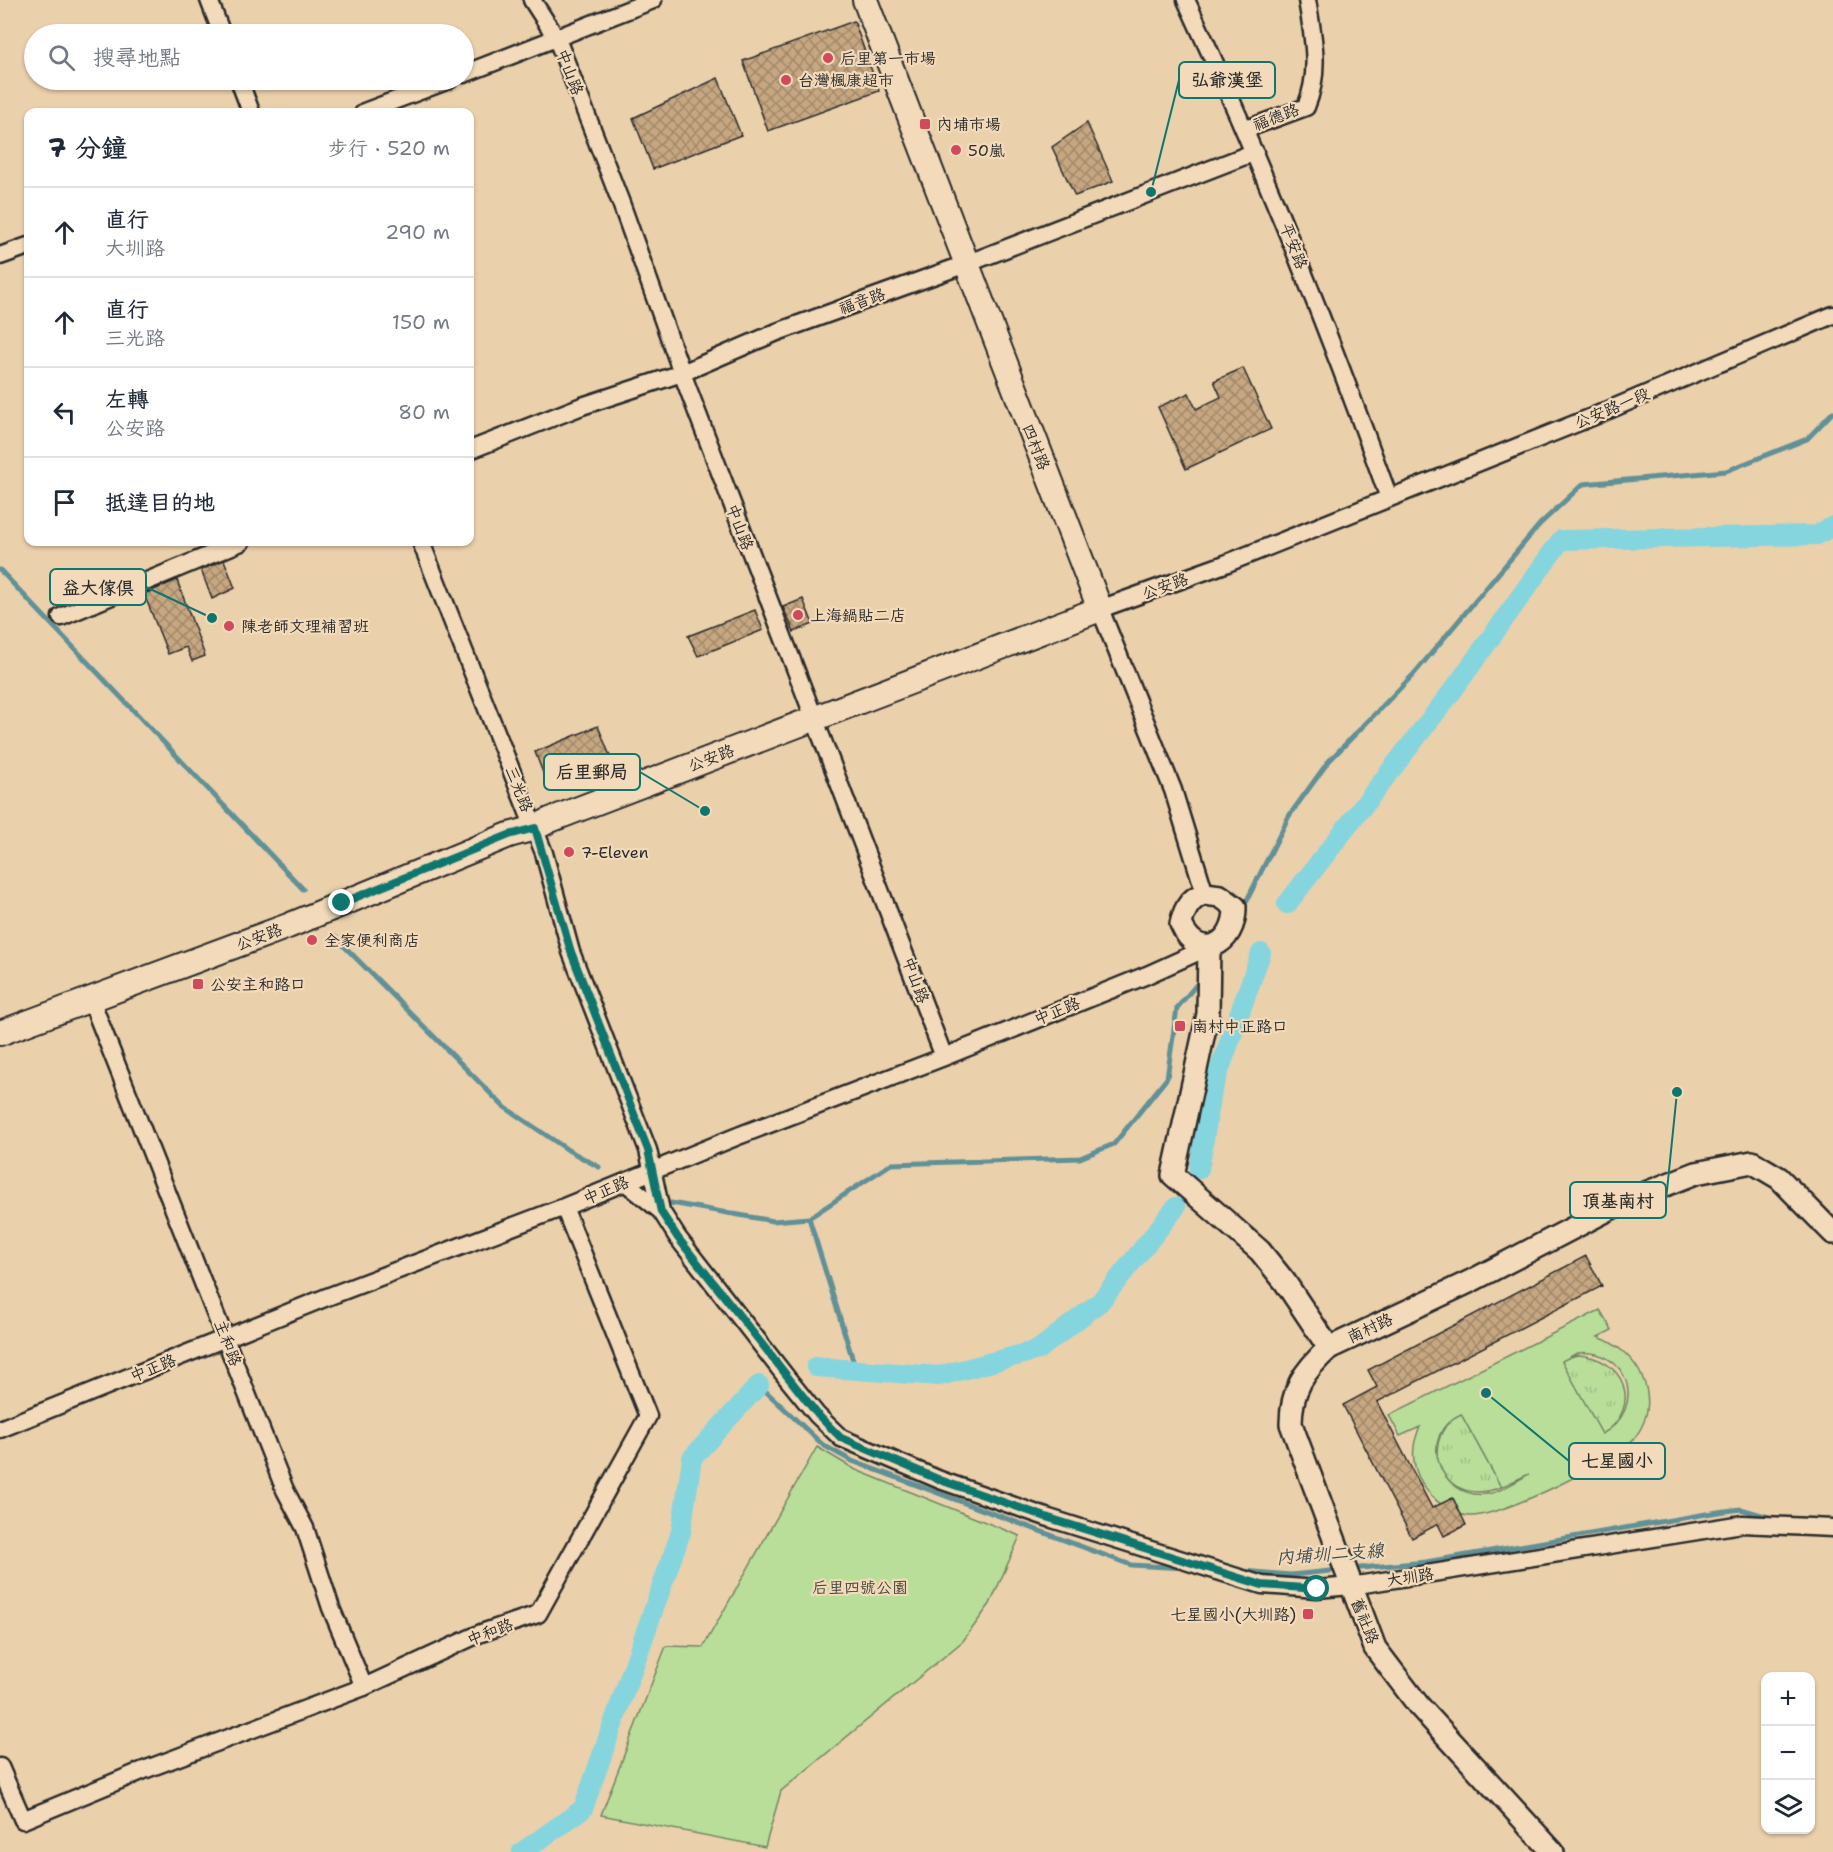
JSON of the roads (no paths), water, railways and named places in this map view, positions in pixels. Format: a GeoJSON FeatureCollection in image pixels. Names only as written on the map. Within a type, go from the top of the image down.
{"type":"FeatureCollection","features":[{"type":"Feature","properties":{"kind":"main road","name":"四村路"},"geometry":{"type":"LineString","coordinates":[[865,0],[1101,609]]}},
{"type":"Feature","properties":{"kind":"main road","name":"公安路"},"geometry":{"type":"LineString","coordinates":[[0,1033],[288,926],[509,835],[535,828],[550,820],[1101,609]]}},
{"type":"Feature","properties":{"kind":"street"},"geometry":{"type":"LineString","coordinates":[[209,0],[218,24]]}},
{"type":"Feature","properties":{"kind":"street","name":"中山路"},"geometry":{"type":"LineString","coordinates":[[532,0],[557,39],[621,203],[682,373],[895,922],[944,1056]]}},
{"type":"Feature","properties":{"kind":"street"},"geometry":{"type":"LineString","coordinates":[[474,70],[653,0]]}},
{"type":"Feature","properties":{"kind":"street","name":"平安路"},"geometry":{"type":"LineString","coordinates":[[1186,0],[1246,129],[1330,337],[1389,498]]}},
{"type":"Feature","properties":{"kind":"street","name":"福德路"},"geometry":{"type":"LineString","coordinates":[[1246,129],[1306,106],[1314,88],[1316,53],[1307,0]]}},
{"type":"Feature","properties":{"kind":"street"},"geometry":{"type":"LineString","coordinates":[[243,90],[250,108]]}},
{"type":"Feature","properties":{"kind":"street"},"geometry":{"type":"LineString","coordinates":[[375,108],[422,90]]}},
{"type":"Feature","properties":{"kind":"street","name":"福音路"},"geometry":{"type":"LineString","coordinates":[[474,448],[582,406],[682,373],[777,332],[966,264],[1255,152]]}},
{"type":"Feature","properties":{"kind":"street"},"geometry":{"type":"LineString","coordinates":[[0,256],[24,247]]}},
{"type":"Feature","properties":{"kind":"street","name":"公安路一段"},"geometry":{"type":"LineString","coordinates":[[1389,498],[1592,417],[1833,315]]}},
{"type":"Feature","properties":{"kind":"street","name":"公安路"},"geometry":{"type":"LineString","coordinates":[[1101,609],[1225,564],[1389,498]]}},
{"type":"Feature","properties":{"kind":"street"},"geometry":{"type":"LineString","coordinates":[[62,617],[232,546]]}},
{"type":"Feature","properties":{"kind":"street","name":"三光路"},"geometry":{"type":"LineString","coordinates":[[423,546],[535,828],[571,952],[654,1170],[661,1212]]}},
{"type":"Feature","properties":{"kind":"street","name":"四村路"},"geometry":{"type":"LineString","coordinates":[[1101,609],[1169,779],[1205,894]]}},
{"type":"Feature","properties":{"kind":"street"},"geometry":{"type":"LineString","coordinates":[[1205,894],[1220,896],[1235,907],[1235,924],[1220,943],[1209,947],[1196,944],[1185,933],[1181,924],[1190,903],[1198,896],[1205,894]]}},
{"type":"Feature","properties":{"kind":"street","name":"中正路"},"geometry":{"type":"LineString","coordinates":[[0,1429],[944,1056],[1147,975],[1209,947]]}},
{"type":"Feature","properties":{"kind":"street","name":"南村路"},"geometry":{"type":"LineString","coordinates":[[1209,947],[1208,1014],[1173,1175],[1260,1251],[1285,1282],[1329,1348],[1473,1280],[1625,1201],[1696,1173],[1752,1162],[1779,1178],[1833,1233]]}},
{"type":"Feature","properties":{"kind":"street","name":"主和路"},"geometry":{"type":"LineString","coordinates":[[91,1000],[285,1490],[305,1528],[331,1608],[364,1687]]}},
{"type":"Feature","properties":{"kind":"street","name":"大圳路"},"geometry":{"type":"LineString","coordinates":[[625,1182],[661,1212],[678,1238],[787,1378],[841,1438],[940,1480],[1038,1514],[1262,1585],[1317,1589],[1351,1586],[1742,1524],[1833,1528]]}},
{"type":"Feature","properties":{"kind":"street","name":"中和路"},"geometry":{"type":"LineString","coordinates":[[0,1767],[23,1820],[364,1687],[482,1633],[538,1614],[648,1416],[564,1207]]}},
{"type":"Feature","properties":{"kind":"street","name":"舊社路"},"geometry":{"type":"LineString","coordinates":[[1329,1348],[1308,1368],[1296,1386],[1291,1405],[1292,1424],[1375,1648],[1406,1690],[1553,1852]]}},
{"type":"Feature","properties":{"kind":"waterway"},"geometry":{"type":"LineString","coordinates":[[1242,910],[1289,816],[1328,762],[1413,675],[1540,524],[1583,484],[1726,471],[1807,439],[1833,412]]}},
{"type":"Feature","properties":{"kind":"waterway"},"geometry":{"type":"LineString","coordinates":[[1287,904],[1454,689],[1561,540],[1817,535],[1833,526]]}},
{"type":"Feature","properties":{"kind":"waterway"},"geometry":{"type":"LineString","coordinates":[[0,570],[303,889]]}},
{"type":"Feature","properties":{"kind":"waterway"},"geometry":{"type":"LineString","coordinates":[[335,937],[503,1106],[568,1150],[599,1167]]}},
{"type":"Feature","properties":{"kind":"waterway"},"geometry":{"type":"LineString","coordinates":[[1199,1169],[1212,1091],[1261,953]]}},
{"type":"Feature","properties":{"kind":"waterway"},"geometry":{"type":"LineString","coordinates":[[671,1203],[773,1221],[809,1218],[891,1164],[1080,1158],[1114,1144],[1167,1078],[1177,1008],[1201,979]]}},
{"type":"Feature","properties":{"kind":"waterway"},"geometry":{"type":"LineString","coordinates":[[816,1367],[939,1376],[1038,1350],[1100,1302],[1176,1207]]}},
{"type":"Feature","properties":{"kind":"waterway"},"geometry":{"type":"LineString","coordinates":[[809,1218],[856,1370]]}},
{"type":"Feature","properties":{"kind":"waterway","name":"內埔圳二支線"},"geometry":{"type":"LineString","coordinates":[[759,1385],[823,1445],[852,1461],[1131,1565],[1185,1568]]}},
{"type":"Feature","properties":{"kind":"waterway"},"geometry":{"type":"LineString","coordinates":[[522,1852],[583,1809],[681,1532],[692,1458],[759,1385]]}},
{"type":"Feature","properties":{"kind":"waterway","name":"內埔圳二支線"},"geometry":{"type":"LineString","coordinates":[[1350,1569],[1426,1562],[1741,1509],[1775,1519]]}},
{"type":"Feature","properties":{"kind":"waterway","name":"內埔圳二支線"},"geometry":{"type":"LineString","coordinates":[[1242,1571],[1291,1575],[1340,1570]]}},
{"type":"Feature","properties":{"kind":"place","name":"后里第一市場"},"geometry":{"type":"Point","coordinates":[828,58]}},
{"type":"Feature","properties":{"kind":"place","name":"台灣楓康超市"},"geometry":{"type":"Point","coordinates":[786,80]}},
{"type":"Feature","properties":{"kind":"place","name":"內埔市場"},"geometry":{"type":"Point","coordinates":[925,124]}},
{"type":"Feature","properties":{"kind":"place","name":"50嵐"},"geometry":{"type":"Point","coordinates":[956,150]}},
{"type":"Feature","properties":{"kind":"place","name":"弘爺漢堡"},"geometry":{"type":"Point","coordinates":[1151,192]}},
{"type":"Feature","properties":{"kind":"place","name":"上海鍋貼二店"},"geometry":{"type":"Point","coordinates":[798,615]}},
{"type":"Feature","properties":{"kind":"place","name":"益大傢俱"},"geometry":{"type":"Point","coordinates":[212,618]}},
{"type":"Feature","properties":{"kind":"place","name":"陳老師文理補習班"},"geometry":{"type":"Point","coordinates":[229,626]}},
{"type":"Feature","properties":{"kind":"place","name":"后里郵局"},"geometry":{"type":"Point","coordinates":[705,811]}},
{"type":"Feature","properties":{"kind":"place","name":"7-Eleven"},"geometry":{"type":"Point","coordinates":[569,852]}},
{"type":"Feature","properties":{"kind":"place","name":"全家便利商店"},"geometry":{"type":"Point","coordinates":[312,940]}},
{"type":"Feature","properties":{"kind":"place","name":"公安主和路口"},"geometry":{"type":"Point","coordinates":[198,984]}},
{"type":"Feature","properties":{"kind":"place","name":"南村中正路口"},"geometry":{"type":"Point","coordinates":[1180,1026]}},
{"type":"Feature","properties":{"kind":"place","name":"頂基南村"},"geometry":{"type":"Point","coordinates":[1677,1092]}},
{"type":"Feature","properties":{"kind":"place","name":"七星國小"},"geometry":{"type":"Point","coordinates":[1486,1393]}},
{"type":"Feature","properties":{"kind":"place","name":"七星國小(大圳路)"},"geometry":{"type":"Point","coordinates":[1308,1614]}},
{"type":"Feature","properties":{"kind":"park label","name":"后里四號公園"},"geometry":{"type":"Point","coordinates":[860,1587]}}]}
